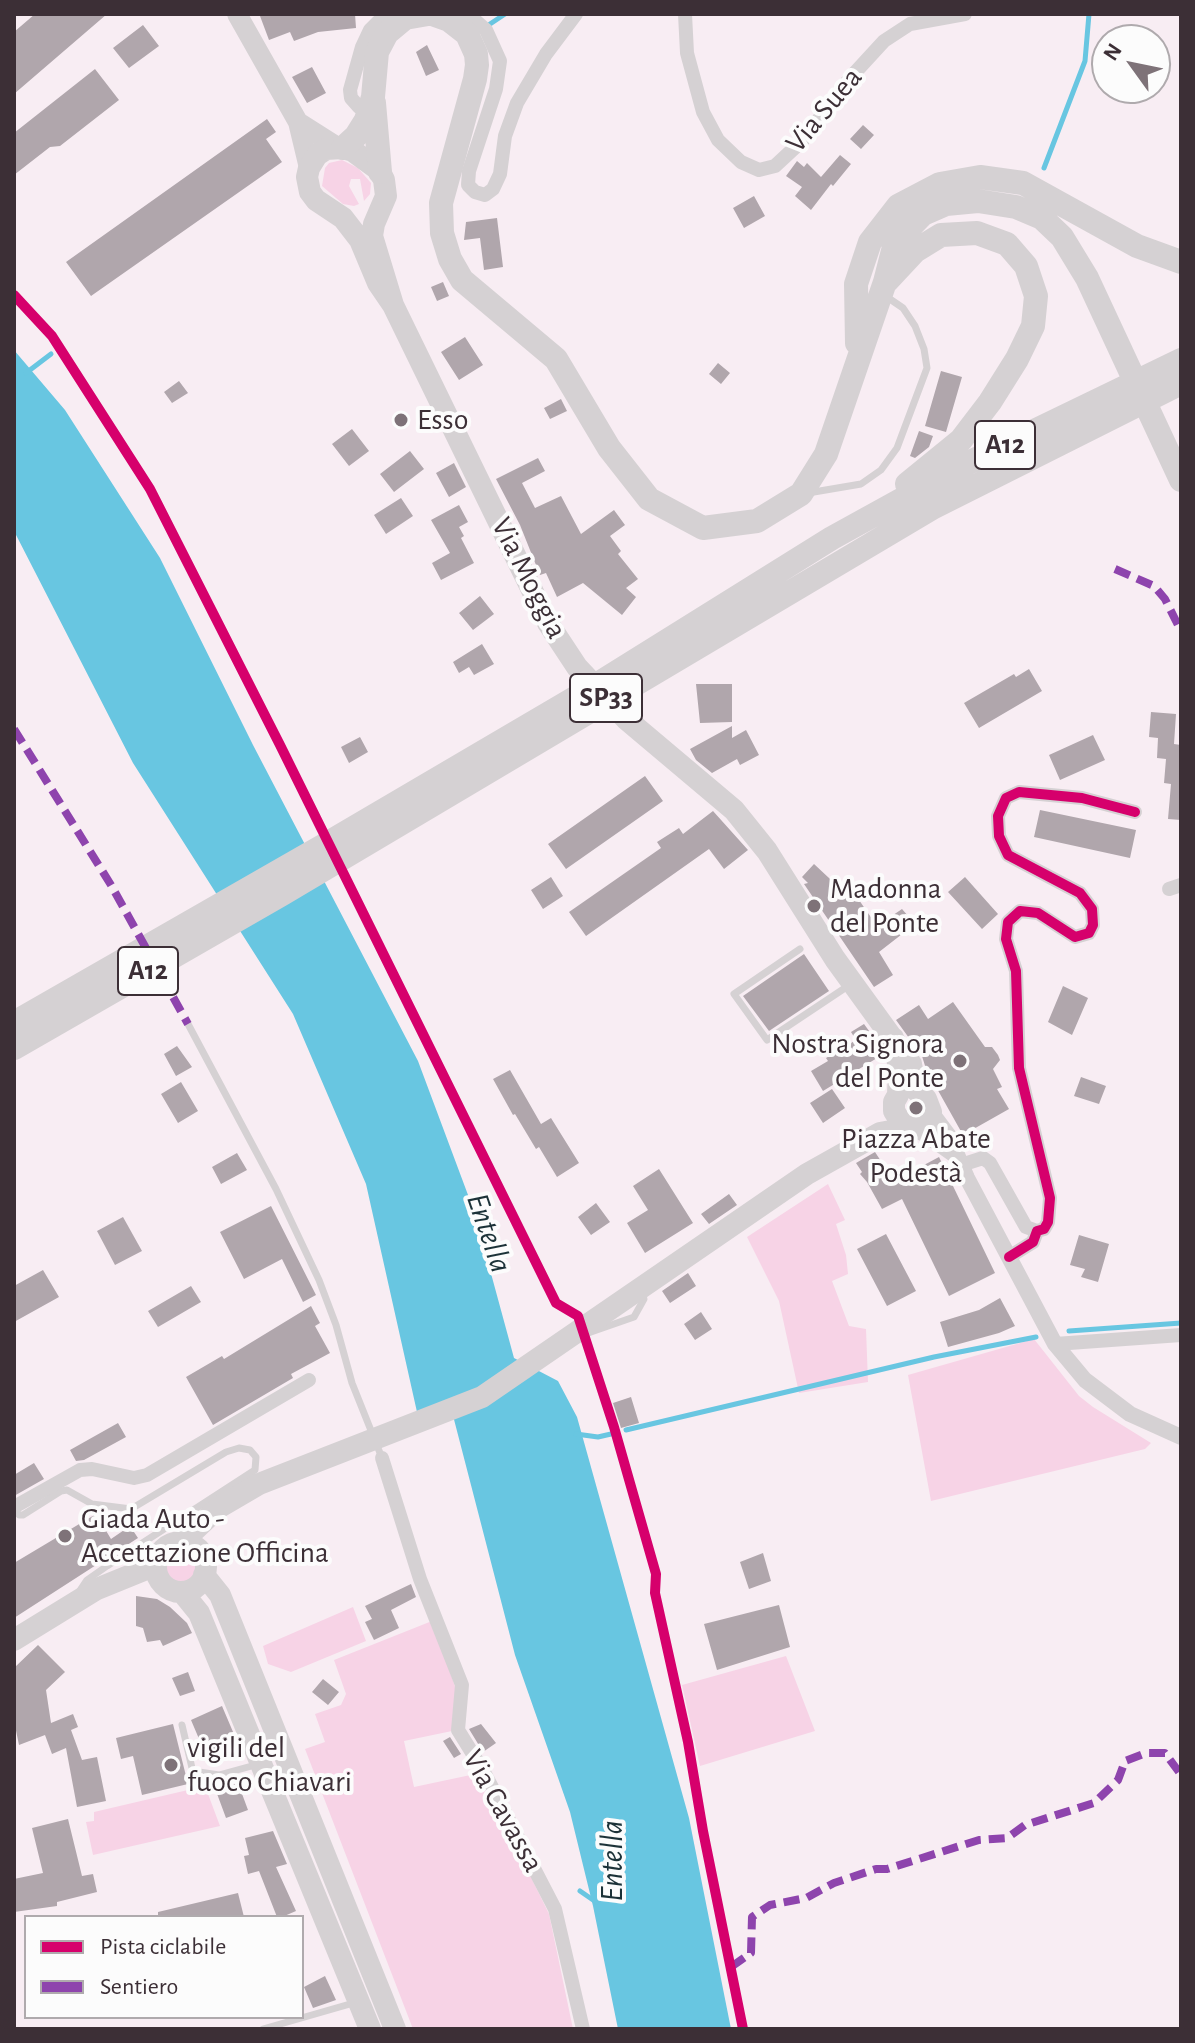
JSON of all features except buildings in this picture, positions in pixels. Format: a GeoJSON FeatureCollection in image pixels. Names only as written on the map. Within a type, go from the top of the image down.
{"type":"FeatureCollection","features":[{"type":"Feature","properties":{"kind":"highway"},"geometry":{"type":"LineString","coordinates":[[380,172],[371,104],[377,52],[387,33],[405,18],[430,14],[459,26],[467,34],[476,54],[475,79],[441,203],[444,243],[462,280],[556,359],[609,448],[649,499],[703,528],[757,521],[801,494],[826,454],[895,243],[923,214],[946,204],[978,201],[1016,207],[1042,218],[1062,237],[1087,278],[1181,480]]}},
{"type":"Feature","properties":{"kind":"highway"},"geometry":{"type":"LineString","coordinates":[[341,148],[356,136],[371,104]]}},
{"type":"Feature","properties":{"kind":"highway"},"geometry":{"type":"LineString","coordinates":[[857,361],[856,284],[870,242],[898,206],[940,184],[980,177],[1023,183],[1137,246],[1181,262]]}},
{"type":"Feature","properties":{"kind":"highway"},"geometry":{"type":"LineString","coordinates":[[838,535],[961,440],[1003,381],[1033,326],[1036,296],[1026,266],[1007,244],[977,233],[941,235],[915,251],[883,287]]}},
{"type":"Feature","properties":{"kind":"highway","name":"A12"},"geometry":{"type":"LineString","coordinates":[[14,1023],[585,692],[838,535],[968,463],[1181,360]]}},
{"type":"Feature","properties":{"kind":"highway","name":"A12"},"geometry":{"type":"LineString","coordinates":[[14,1048],[282,894],[927,511],[1181,383]]}},
{"type":"Feature","properties":{"kind":"highway"},"geometry":{"type":"LineString","coordinates":[[972,487],[1059,454],[1181,398]]}},
{"type":"Feature","properties":{"kind":"main road","name":"Via Moggia"},"geometry":{"type":"LineString","coordinates":[[237,14],[298,122],[312,196],[343,218],[357,234],[378,283],[393,305],[548,623],[577,667],[626,719],[734,810],[751,829],[852,983],[911,1064],[903,1096],[894,1111],[910,1128]]}},
{"type":"Feature","properties":{"kind":"main road","name":"Via Moggia"},"geometry":{"type":"LineString","coordinates":[[298,122],[341,148],[353,151],[380,172],[386,191],[372,236],[393,305]]}},
{"type":"Feature","properties":{"kind":"main road"},"geometry":{"type":"LineString","coordinates":[[309,168],[322,152],[341,148]]}},
{"type":"Feature","properties":{"kind":"main road"},"geometry":{"type":"LineString","coordinates":[[343,218],[360,221],[378,211]]}},
{"type":"Feature","properties":{"kind":"main road","name":"Via Moggia"},"geometry":{"type":"LineString","coordinates":[[903,1096],[926,1099],[931,1112]]}},
{"type":"Feature","properties":{"kind":"main road"},"geometry":{"type":"LineString","coordinates":[[181,1543],[218,1508],[259,1484],[482,1397],[807,1174],[903,1096]]}},
{"type":"Feature","properties":{"kind":"main road"},"geometry":{"type":"LineString","coordinates":[[807,1174],[880,1133],[910,1128],[927,1119],[931,1112]]}},
{"type":"Feature","properties":{"kind":"main road"},"geometry":{"type":"LineString","coordinates":[[181,1543],[195,1547],[206,1567],[196,1587],[182,1592],[173,1591],[160,1581],[156,1565],[161,1552],[181,1543]]}},
{"type":"Feature","properties":{"kind":"main road"},"geometry":{"type":"LineString","coordinates":[[15,1640],[97,1589],[156,1565]]}},
{"type":"Feature","properties":{"kind":"main road"},"geometry":{"type":"LineString","coordinates":[[204,1575],[220,1595],[395,2029]]}},
{"type":"Feature","properties":{"kind":"main road"},"geometry":{"type":"LineString","coordinates":[[182,1592],[199,1613],[370,2029]]}},
{"type":"Feature","properties":{"kind":"street"},"geometry":{"type":"LineString","coordinates":[[371,104],[359,107],[351,98],[350,90],[370,30],[386,14]]}},
{"type":"Feature","properties":{"kind":"street"},"geometry":{"type":"LineString","coordinates":[[468,14],[486,30],[500,61],[496,89],[469,171],[468,185],[475,192],[485,195],[493,189],[500,174],[505,136],[517,103],[546,54],[576,14]]}},
{"type":"Feature","properties":{"kind":"street","name":"Via Suea"},"geometry":{"type":"LineString","coordinates":[[685,14],[687,53],[703,112],[718,140],[741,162],[759,170],[775,166],[803,140],[850,78],[884,41],[910,24],[965,14]]}},
{"type":"Feature","properties":{"kind":"street"},"geometry":{"type":"LineString","coordinates":[[962,1167],[983,1158],[990,1163],[1026,1227],[1037,1231],[1044,1229],[1048,1222],[1050,1198],[1019,1068],[1016,971],[1006,939],[1008,922],[1020,911],[1038,913],[1075,937],[1089,933],[1093,925],[1092,909],[1080,893],[1008,855],[999,836],[998,816],[1006,798],[1019,792],[1082,798],[1135,812]]}},
{"type":"Feature","properties":{"kind":"street","name":"Via Moggia"},"geometry":{"type":"LineString","coordinates":[[931,1112],[949,1136],[962,1167]]}},
{"type":"Feature","properties":{"kind":"street","name":"SP33"},"geometry":{"type":"LineString","coordinates":[[910,1128],[925,1134],[962,1167],[1055,1344]]}},
{"type":"Feature","properties":{"kind":"street"},"geometry":{"type":"LineString","coordinates":[[1009,1257],[1033,1242],[1037,1231]]}},
{"type":"Feature","properties":{"kind":"street"},"geometry":{"type":"LineString","coordinates":[[1055,1344],[1181,1335]]}},
{"type":"Feature","properties":{"kind":"street"},"geometry":{"type":"LineString","coordinates":[[1055,1344],[1085,1380],[1130,1414],[1181,1437]]}},
{"type":"Feature","properties":{"kind":"street"},"geometry":{"type":"LineString","coordinates":[[14,1507],[80,1470],[92,1469],[134,1478],[147,1475],[309,1380]]}},
{"type":"Feature","properties":{"kind":"street","name":"Via Cavassa"},"geometry":{"type":"LineString","coordinates":[[382,1458],[420,1579],[462,1685],[458,1730],[484,1772],[555,1909],[583,2029]]}},
{"type":"Feature","properties":{"kind":"lane"},"geometry":{"type":"LineString","coordinates":[[801,494],[861,484],[881,470],[897,448],[927,368],[915,326],[883,287]]}},
{"type":"Feature","properties":{"kind":"lane"},"geometry":{"type":"LineString","coordinates":[[800,949],[734,994],[767,1040],[852,983]]}},
{"type":"Feature","properties":{"kind":"lane"},"geometry":{"type":"LineString","coordinates":[[188,1024],[276,1189],[319,1280],[336,1325],[352,1383],[382,1458]]}},
{"type":"Feature","properties":{"kind":"lane"},"geometry":{"type":"LineString","coordinates":[[584,1335],[634,1317],[644,1299],[640,1288]]}},
{"type":"Feature","properties":{"kind":"lane"},"geometry":{"type":"LineString","coordinates":[[14,1507],[19,1515],[23,1515],[67,1490],[92,1504],[131,1509],[226,1452],[239,1448],[250,1450],[256,1457],[255,1470],[87,1580],[76,1602]]}},
{"type":"Feature","properties":{"kind":"lane"},"geometry":{"type":"LineString","coordinates":[[182,1725],[192,1768],[199,1772],[219,1775],[261,1763]]}},
{"type":"Feature","properties":{"kind":"lane"},"geometry":{"type":"LineString","coordinates":[[304,2017],[359,2002]]}},
{"type":"Feature","properties":{"kind":"lane"},"geometry":{"type":"LineString","coordinates":[[263,2029],[299,2019]]}},
{"type":"Feature","properties":{"kind":"shaded area"},"geometry":{"type":"Polygon","coordinates":[[[342,160],[358,168],[371,183],[370,194],[364,201],[360,179],[351,179],[349,186],[359,204],[354,206],[343,204],[322,186],[325,168],[329,163],[342,160]]]}},
{"type":"Feature","properties":{"kind":"shaded area"},"geometry":{"type":"Polygon","coordinates":[[[828,1184],[845,1220],[836,1224],[846,1255],[848,1274],[832,1281],[849,1326],[866,1329],[868,1382],[799,1393],[779,1301],[747,1237],[828,1184]]]}},
{"type":"Feature","properties":{"kind":"shaded area"},"geometry":{"type":"Polygon","coordinates":[[[1034,1339],[1079,1396],[1151,1443],[1145,1449],[931,1501],[908,1375],[1034,1339]]]}},
{"type":"Feature","properties":{"kind":"shaded area"},"geometry":{"type":"Polygon","coordinates":[[[181,1551],[193,1555],[197,1567],[193,1579],[181,1583],[169,1579],[165,1567],[169,1555],[181,1551]]]}},
{"type":"Feature","properties":{"kind":"shaded area"},"geometry":{"type":"Polygon","coordinates":[[[353,1607],[366,1641],[291,1672],[268,1664],[263,1646],[353,1607]]]}},
{"type":"Feature","properties":{"kind":"shaded area"},"geometry":{"type":"Polygon","coordinates":[[[432,1621],[457,1692],[452,1731],[404,1741],[414,1787],[480,1773],[549,1914],[573,2029],[413,2029],[305,1749],[325,1742],[315,1714],[341,1705],[346,1694],[334,1660],[432,1621]]]}},
{"type":"Feature","properties":{"kind":"shaded area"},"geometry":{"type":"Polygon","coordinates":[[[786,1656],[815,1731],[700,1766],[682,1685],[786,1656]]]}},
{"type":"Feature","properties":{"kind":"shaded area"},"geometry":{"type":"Polygon","coordinates":[[[205,1786],[220,1826],[93,1855],[86,1822],[94,1821],[94,1812],[205,1786]]]}},
{"type":"Feature","properties":{"kind":"water","name":"Entella"},"geometry":{"type":"Polygon","coordinates":[[[14,350],[65,410],[160,558],[253,745],[418,1061],[474,1211],[514,1358],[558,1381],[577,1417],[689,1818],[731,2029],[618,2029],[570,1812],[515,1655],[450,1404],[417,1412],[366,1184],[293,1014],[133,763],[14,531],[14,350]]]}},
{"type":"Feature","properties":{"kind":"waterway"},"geometry":{"type":"LineString","coordinates":[[490,24],[505,14]]}},
{"type":"Feature","properties":{"kind":"waterway"},"geometry":{"type":"LineString","coordinates":[[1044,168],[1085,61],[1089,14]]}},
{"type":"Feature","properties":{"kind":"waterway"},"geometry":{"type":"LineString","coordinates":[[26,373],[51,354]]}},
{"type":"Feature","properties":{"kind":"waterway"},"geometry":{"type":"LineString","coordinates":[[1069,1331],[1181,1323]]}},
{"type":"Feature","properties":{"kind":"waterway"},"geometry":{"type":"LineString","coordinates":[[626,1430],[934,1357],[1036,1337]]}},
{"type":"Feature","properties":{"kind":"waterway"},"geometry":{"type":"LineString","coordinates":[[576,1434],[598,1437],[611,1434]]}},
{"type":"Feature","properties":{"kind":"waterway","name":"Entella"},"geometry":{"type":"LineString","coordinates":[[580,1891],[596,1902]]}},
{"type":"Feature","properties":{"kind":"marked path"},"geometry":{"type":"LineString","coordinates":[[1115,569],[1154,586],[1165,599],[1181,631]]}},
{"type":"Feature","properties":{"kind":"marked path"},"geometry":{"type":"LineString","coordinates":[[14,729],[111,885],[188,1024]]}},
{"type":"Feature","properties":{"kind":"marked path"},"geometry":{"type":"LineString","coordinates":[[731,1967],[751,1953],[752,1917],[770,1905],[806,1898],[834,1883],[876,1869],[887,1869],[979,1840],[1007,1838],[1025,1825],[1094,1803],[1118,1780],[1125,1761],[1146,1753],[1165,1753],[1179,1772]]}},
{"type":"Feature","properties":{"kind":"cycle path"},"geometry":{"type":"LineString","coordinates":[[14,295],[52,336],[150,489],[556,1303],[578,1316],[656,1574],[655,1593],[688,1742],[743,2029]]}},
{"type":"Feature","properties":{"kind":"cycle path"},"geometry":{"type":"LineString","coordinates":[[1009,1257],[1033,1242],[1037,1231],[1044,1229],[1048,1222],[1050,1198],[1019,1068],[1016,971],[1006,939],[1008,922],[1020,911],[1038,913],[1075,937],[1089,933],[1093,925],[1092,909],[1080,893],[1008,855],[999,836],[998,816],[1006,798],[1019,792],[1082,798],[1135,812]]}},
{"type":"Feature","properties":{"kind":"place","name":"Esso"},"geometry":{"type":"Point","coordinates":[401,420]}},
{"type":"Feature","properties":{"kind":"place","name":"Madonna del Ponte"},"geometry":{"type":"Point","coordinates":[814,906]}},
{"type":"Feature","properties":{"kind":"place","name":"Nostra Signora del Ponte"},"geometry":{"type":"Point","coordinates":[960,1061]}},
{"type":"Feature","properties":{"kind":"place","name":"Piazza Abate Podestà"},"geometry":{"type":"Point","coordinates":[916,1108]}},
{"type":"Feature","properties":{"kind":"place","name":"Giada Auto - Accettazione Officina"},"geometry":{"type":"Point","coordinates":[65,1536]}},
{"type":"Feature","properties":{"kind":"place","name":"vigili del fuoco Chiavari"},"geometry":{"type":"Point","coordinates":[171,1765]}}]}
